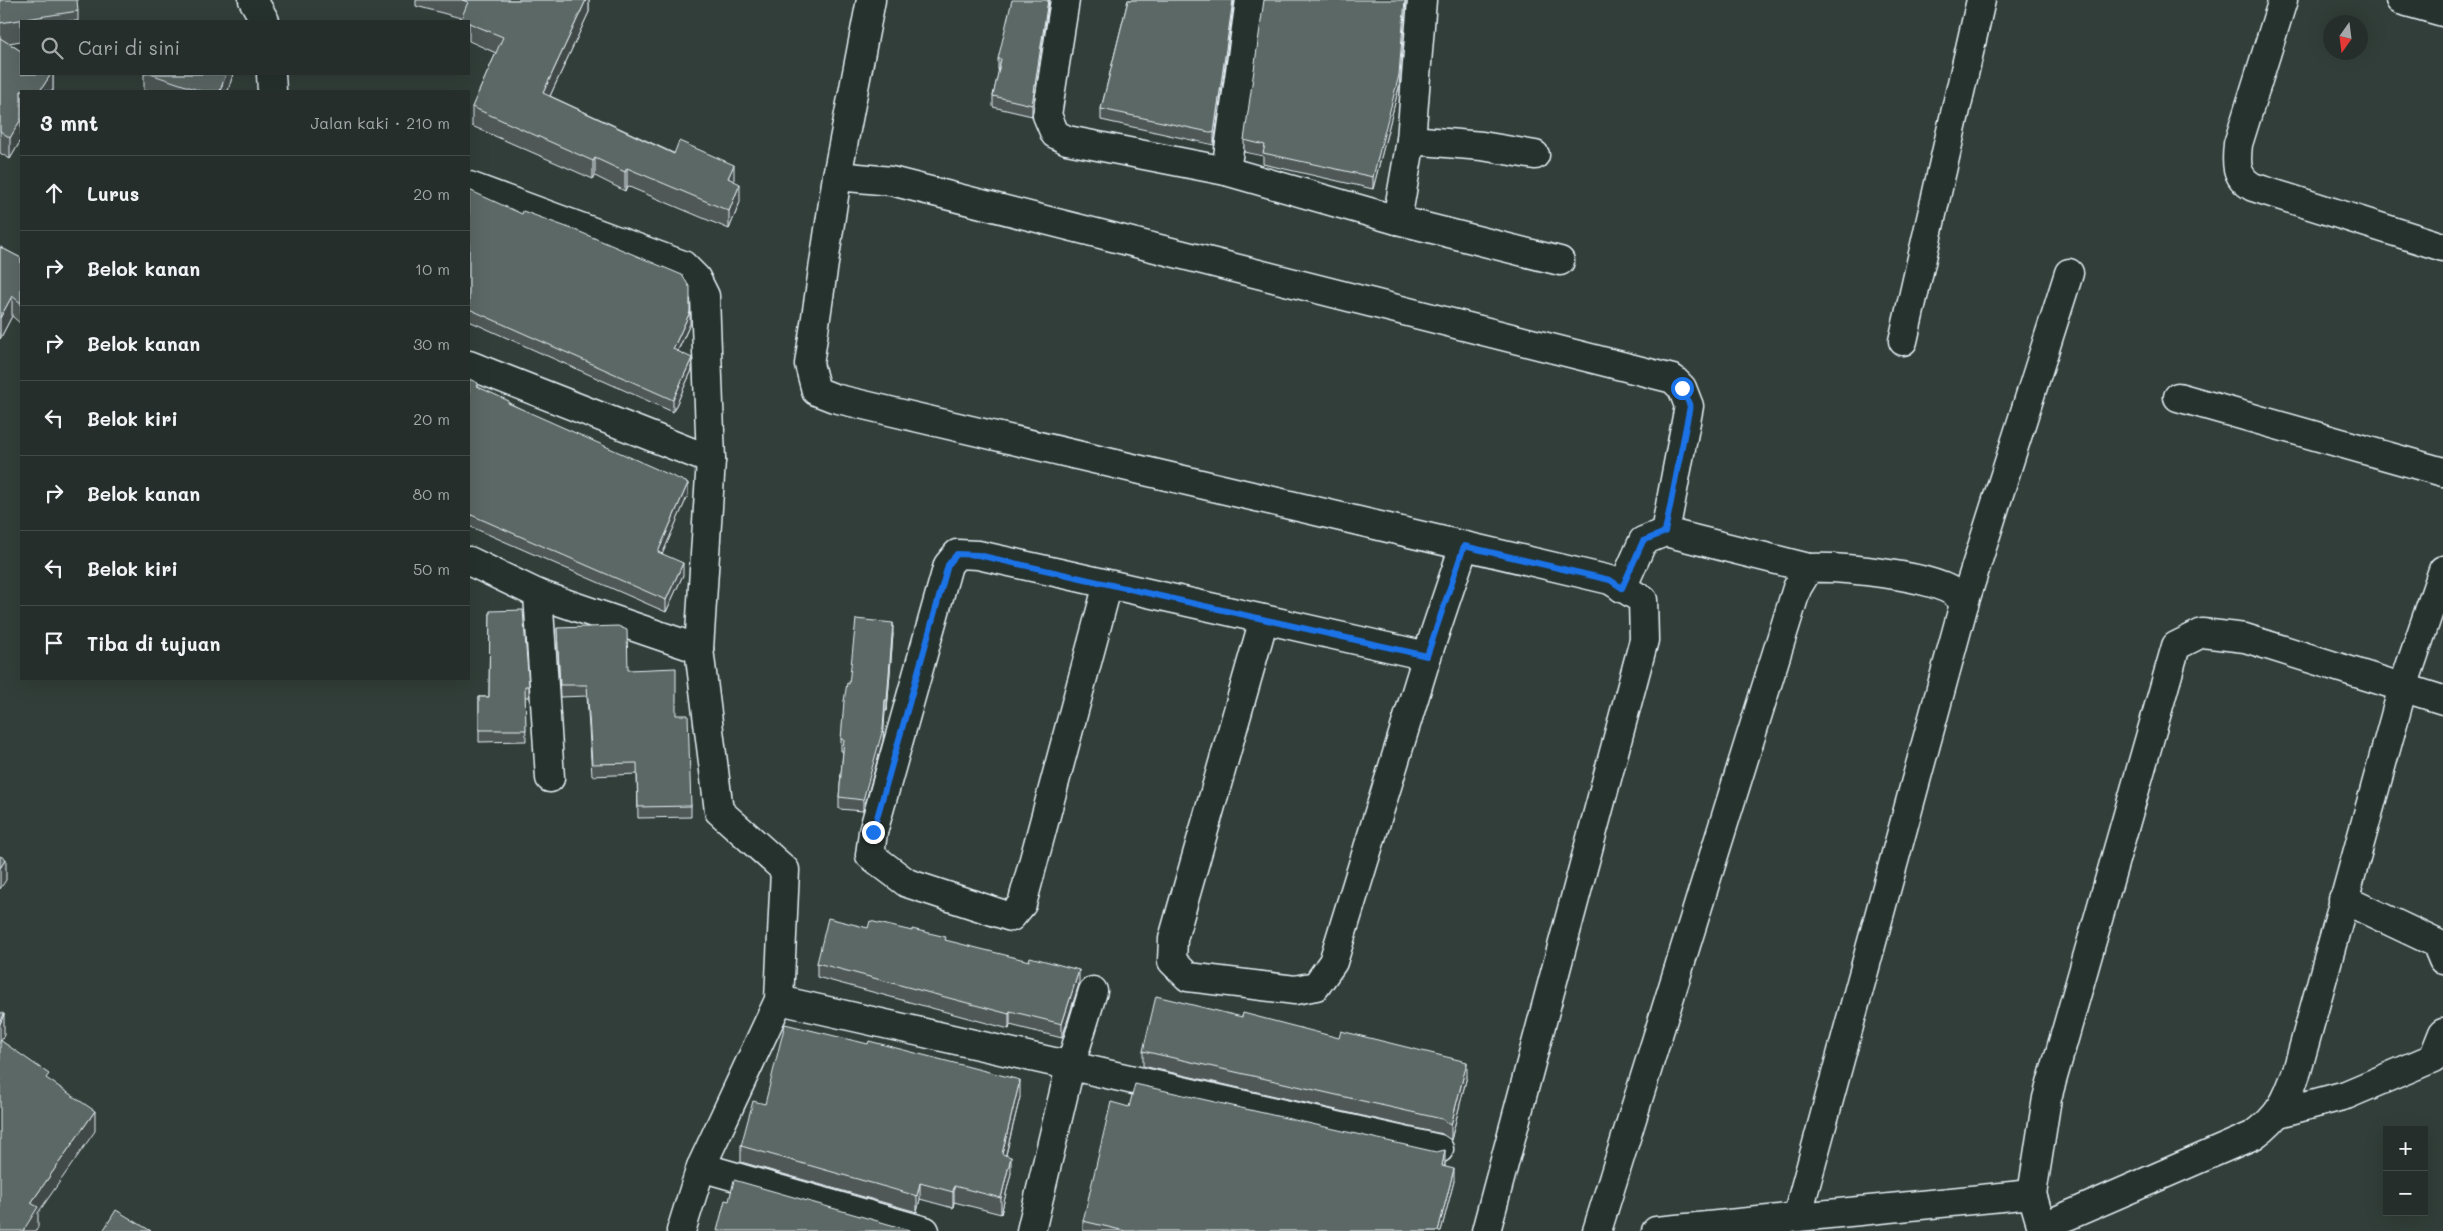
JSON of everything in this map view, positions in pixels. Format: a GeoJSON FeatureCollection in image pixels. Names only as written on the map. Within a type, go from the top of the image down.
{"type":"FeatureCollection","features":[{"type":"Feature","properties":{"kind":"street"},"geometry":{"type":"LineString","coordinates":[[254,0],[264,20]]}},
{"type":"Feature","properties":{"kind":"street"},"geometry":{"type":"LineString","coordinates":[[871,0],[837,176],[809,364],[816,391],[834,398],[1610,580],[1643,600],[1644,640],[1486,1231]]}},
{"type":"Feature","properties":{"kind":"street"},"geometry":{"type":"LineString","coordinates":[[1066,0],[1047,115],[1055,134],[1067,140],[1226,171],[1397,220],[1560,261]]}},
{"type":"Feature","properties":{"kind":"street"},"geometry":{"type":"LineString","coordinates":[[1226,171],[1250,0]]}},
{"type":"Feature","properties":{"kind":"street"},"geometry":{"type":"LineString","coordinates":[[1397,220],[1411,140],[1422,0]]}},
{"type":"Feature","properties":{"kind":"street"},"geometry":{"type":"LineString","coordinates":[[1903,341],[1982,0]]}},
{"type":"Feature","properties":{"kind":"street"},"geometry":{"type":"LineString","coordinates":[[2283,0],[2238,144],[2236,164],[2244,182],[2254,187],[2443,247]]}},
{"type":"Feature","properties":{"kind":"street"},"geometry":{"type":"LineString","coordinates":[[2400,0],[2443,12]]}},
{"type":"Feature","properties":{"kind":"street"},"geometry":{"type":"LineString","coordinates":[[270,75],[272,90]]}},
{"type":"Feature","properties":{"kind":"street"},"geometry":{"type":"LineString","coordinates":[[1411,140],[1482,146],[1535,155]]}},
{"type":"Feature","properties":{"kind":"street"},"geometry":{"type":"LineString","coordinates":[[837,176],[891,181],[1673,379],[1682,388],[1690,406],[1665,532]]}},
{"type":"Feature","properties":{"kind":"street"},"geometry":{"type":"LineString","coordinates":[[470,186],[683,265],[696,278],[705,296],[711,460],[699,649],[719,811],[785,870],[779,1000],[701,1167],[681,1231]]}},
{"type":"Feature","properties":{"kind":"street"},"geometry":{"type":"LineString","coordinates":[[1797,1217],[1964,604],[2069,274]]}},
{"type":"Feature","properties":{"kind":"street"},"geometry":{"type":"LineString","coordinates":[[470,365],[711,460]]}},
{"type":"Feature","properties":{"kind":"street"},"geometry":{"type":"LineString","coordinates":[[2178,397],[2443,472]]}},
{"type":"Feature","properties":{"kind":"street"},"geometry":{"type":"LineString","coordinates":[[1622,588],[1643,541],[1665,532],[1809,568],[1834,568],[1929,582],[1957,594],[1964,604]]}},
{"type":"Feature","properties":{"kind":"street"},"geometry":{"type":"LineString","coordinates":[[1264,618],[1173,939],[1172,961],[1188,976],[1295,990],[1316,986],[1333,962],[1427,656],[1464,546]]}},
{"type":"Feature","properties":{"kind":"street"},"geometry":{"type":"LineString","coordinates":[[1108,584],[1022,904],[1012,917],[907,883],[870,855],[873,832],[948,565],[957,554],[978,555],[1264,618],[1427,656]]}},
{"type":"Feature","properties":{"kind":"street"},"geometry":{"type":"LineString","coordinates":[[470,561],[538,594],[699,649]]}},
{"type":"Feature","properties":{"kind":"street"},"geometry":{"type":"LineString","coordinates":[[1597,1231],[1797,588],[1809,568]]}},
{"type":"Feature","properties":{"kind":"street"},"geometry":{"type":"LineString","coordinates":[[2443,570],[2403,687],[2297,1070],[2288,1097],[2279,1113],[2254,1135],[2042,1229],[2032,1194],[2047,1098],[2176,646],[2202,633],[2245,638],[2403,687],[2443,700]]}},
{"type":"Feature","properties":{"kind":"street"},"geometry":{"type":"LineString","coordinates":[[538,594],[550,778]]}},
{"type":"Feature","properties":{"kind":"street"},"geometry":{"type":"LineString","coordinates":[[2343,900],[2436,942],[2443,960]]}},
{"type":"Feature","properties":{"kind":"street"},"geometry":{"type":"LineString","coordinates":[[1031,1231],[1070,1067],[1093,991]]}},
{"type":"Feature","properties":{"kind":"street"},"geometry":{"type":"LineString","coordinates":[[779,1000],[1439,1149]]}},
{"type":"Feature","properties":{"kind":"street"},"geometry":{"type":"LineString","coordinates":[[2279,1113],[2346,1096],[2433,1058],[2443,1033]]}},
{"type":"Feature","properties":{"kind":"street"},"geometry":{"type":"LineString","coordinates":[[701,1167],[925,1231]]}},
{"type":"Feature","properties":{"kind":"street"},"geometry":{"type":"LineString","coordinates":[[1656,1231],[2032,1194]]}},
{"type":"Feature","properties":{"kind":"building"},"geometry":{"type":"Polygon","coordinates":[[[0,0],[77,0],[78,11],[0,23],[0,0]]]}},
{"type":"Feature","properties":{"kind":"building"},"geometry":{"type":"Polygon","coordinates":[[[462,0],[586,0],[543,93],[674,154],[679,141],[734,165],[728,178],[740,184],[729,211],[627,168],[625,172],[595,158],[593,161],[472,107],[503,37],[470,23],[470,20],[461,19],[468,2],[462,0]]]}},
{"type":"Feature","properties":{"kind":"building"},"geometry":{"type":"Polygon","coordinates":[[[1012,0],[1048,0],[1032,105],[993,96],[1001,59],[998,59],[1012,0]]]}},
{"type":"Feature","properties":{"kind":"building"},"geometry":{"type":"Polygon","coordinates":[[[1128,0],[1233,0],[1214,133],[1101,109],[1128,0]]]}},
{"type":"Feature","properties":{"kind":"building"},"geometry":{"type":"Polygon","coordinates":[[[1264,0],[1405,0],[1399,75],[1373,177],[1263,153],[1265,145],[1244,140],[1264,0]]]}},
{"type":"Feature","properties":{"kind":"building"},"geometry":{"type":"Polygon","coordinates":[[[0,38],[20,50],[20,75],[50,75],[41,90],[20,90],[20,121],[10,138],[0,131],[0,38]]]}},
{"type":"Feature","properties":{"kind":"building"},"geometry":{"type":"Polygon","coordinates":[[[153,75],[226,75],[220,90],[198,90],[153,75]]]}},
{"type":"Feature","properties":{"kind":"building"},"geometry":{"type":"Polygon","coordinates":[[[470,190],[522,214],[523,211],[580,232],[682,275],[690,288],[690,312],[673,349],[692,358],[673,400],[470,309],[470,190]]]}},
{"type":"Feature","properties":{"kind":"building"},"geometry":{"type":"Polygon","coordinates":[[[0,247],[20,257],[20,302],[12,296],[0,318],[0,247]]]}},
{"type":"Feature","properties":{"kind":"building"},"geometry":{"type":"Polygon","coordinates":[[[470,379],[478,383],[476,386],[509,401],[508,403],[688,483],[658,552],[683,563],[666,600],[470,514],[470,379]]]}},
{"type":"Feature","properties":{"kind":"building"},"geometry":{"type":"Polygon","coordinates":[[[523,610],[529,686],[525,686],[526,730],[479,730],[479,697],[489,697],[490,611],[523,610]]]}},
{"type":"Feature","properties":{"kind":"building"},"geometry":{"type":"Polygon","coordinates":[[[856,619],[893,623],[883,729],[863,800],[839,797],[844,740],[841,739],[844,701],[847,683],[849,684],[856,619]]]}},
{"type":"Feature","properties":{"kind":"building"},"geometry":{"type":"Polygon","coordinates":[[[618,626],[627,630],[628,670],[676,668],[676,715],[688,715],[691,806],[638,807],[637,763],[592,764],[587,685],[560,685],[557,628],[618,626]]]}},
{"type":"Feature","properties":{"kind":"building"},"geometry":{"type":"Polygon","coordinates":[[[0,856],[6,859],[0,868],[0,856]]]}},
{"type":"Feature","properties":{"kind":"building"},"geometry":{"type":"Polygon","coordinates":[[[828,918],[868,928],[870,921],[912,931],[912,929],[946,937],[945,940],[1029,961],[1030,957],[1079,970],[1062,1024],[1010,1011],[1009,1014],[817,963],[828,918]]]}},
{"type":"Feature","properties":{"kind":"building"},"geometry":{"type":"Polygon","coordinates":[[[1156,996],[1242,1017],[1243,1013],[1339,1038],[1341,1031],[1467,1062],[1451,1125],[1442,1119],[1143,1051],[1156,996]]]}},
{"type":"Feature","properties":{"kind":"building"},"geometry":{"type":"Polygon","coordinates":[[[0,1012],[4,1014],[0,1024],[0,1012]]]}},
{"type":"Feature","properties":{"kind":"building"},"geometry":{"type":"Polygon","coordinates":[[[785,1024],[868,1044],[869,1041],[1020,1080],[1002,1154],[1011,1157],[1001,1198],[954,1186],[953,1192],[920,1183],[917,1196],[741,1146],[753,1101],[765,1104],[785,1024]]]}},
{"type":"Feature","properties":{"kind":"building"},"geometry":{"type":"Polygon","coordinates":[[[0,1040],[49,1074],[46,1078],[95,1111],[31,1203],[38,1207],[23,1231],[0,1231],[0,1040]]]}},
{"type":"Feature","properties":{"kind":"building"},"geometry":{"type":"Polygon","coordinates":[[[1135,1084],[1436,1152],[1445,1150],[1442,1166],[1454,1169],[1438,1231],[1125,1231],[1083,1221],[1111,1102],[1129,1107],[1135,1084]]]}},
{"type":"Feature","properties":{"kind":"building"},"geometry":{"type":"Polygon","coordinates":[[[734,1180],[909,1231],[717,1231],[725,1200],[729,1201],[734,1180]]]}},
{"type":"Feature","properties":{"kind":"building"},"geometry":{"type":"Polygon","coordinates":[[[116,1210],[151,1231],[103,1231],[116,1210]]]}},
{"type":"Feature","properties":{"kind":"route"},"geometry":{"type":"LineString","coordinates":[[873,832],[948,565],[957,554],[978,555],[1427,656],[1464,546],[1610,580],[1622,588],[1643,541],[1665,532],[1690,406],[1682,388]]}}]}
